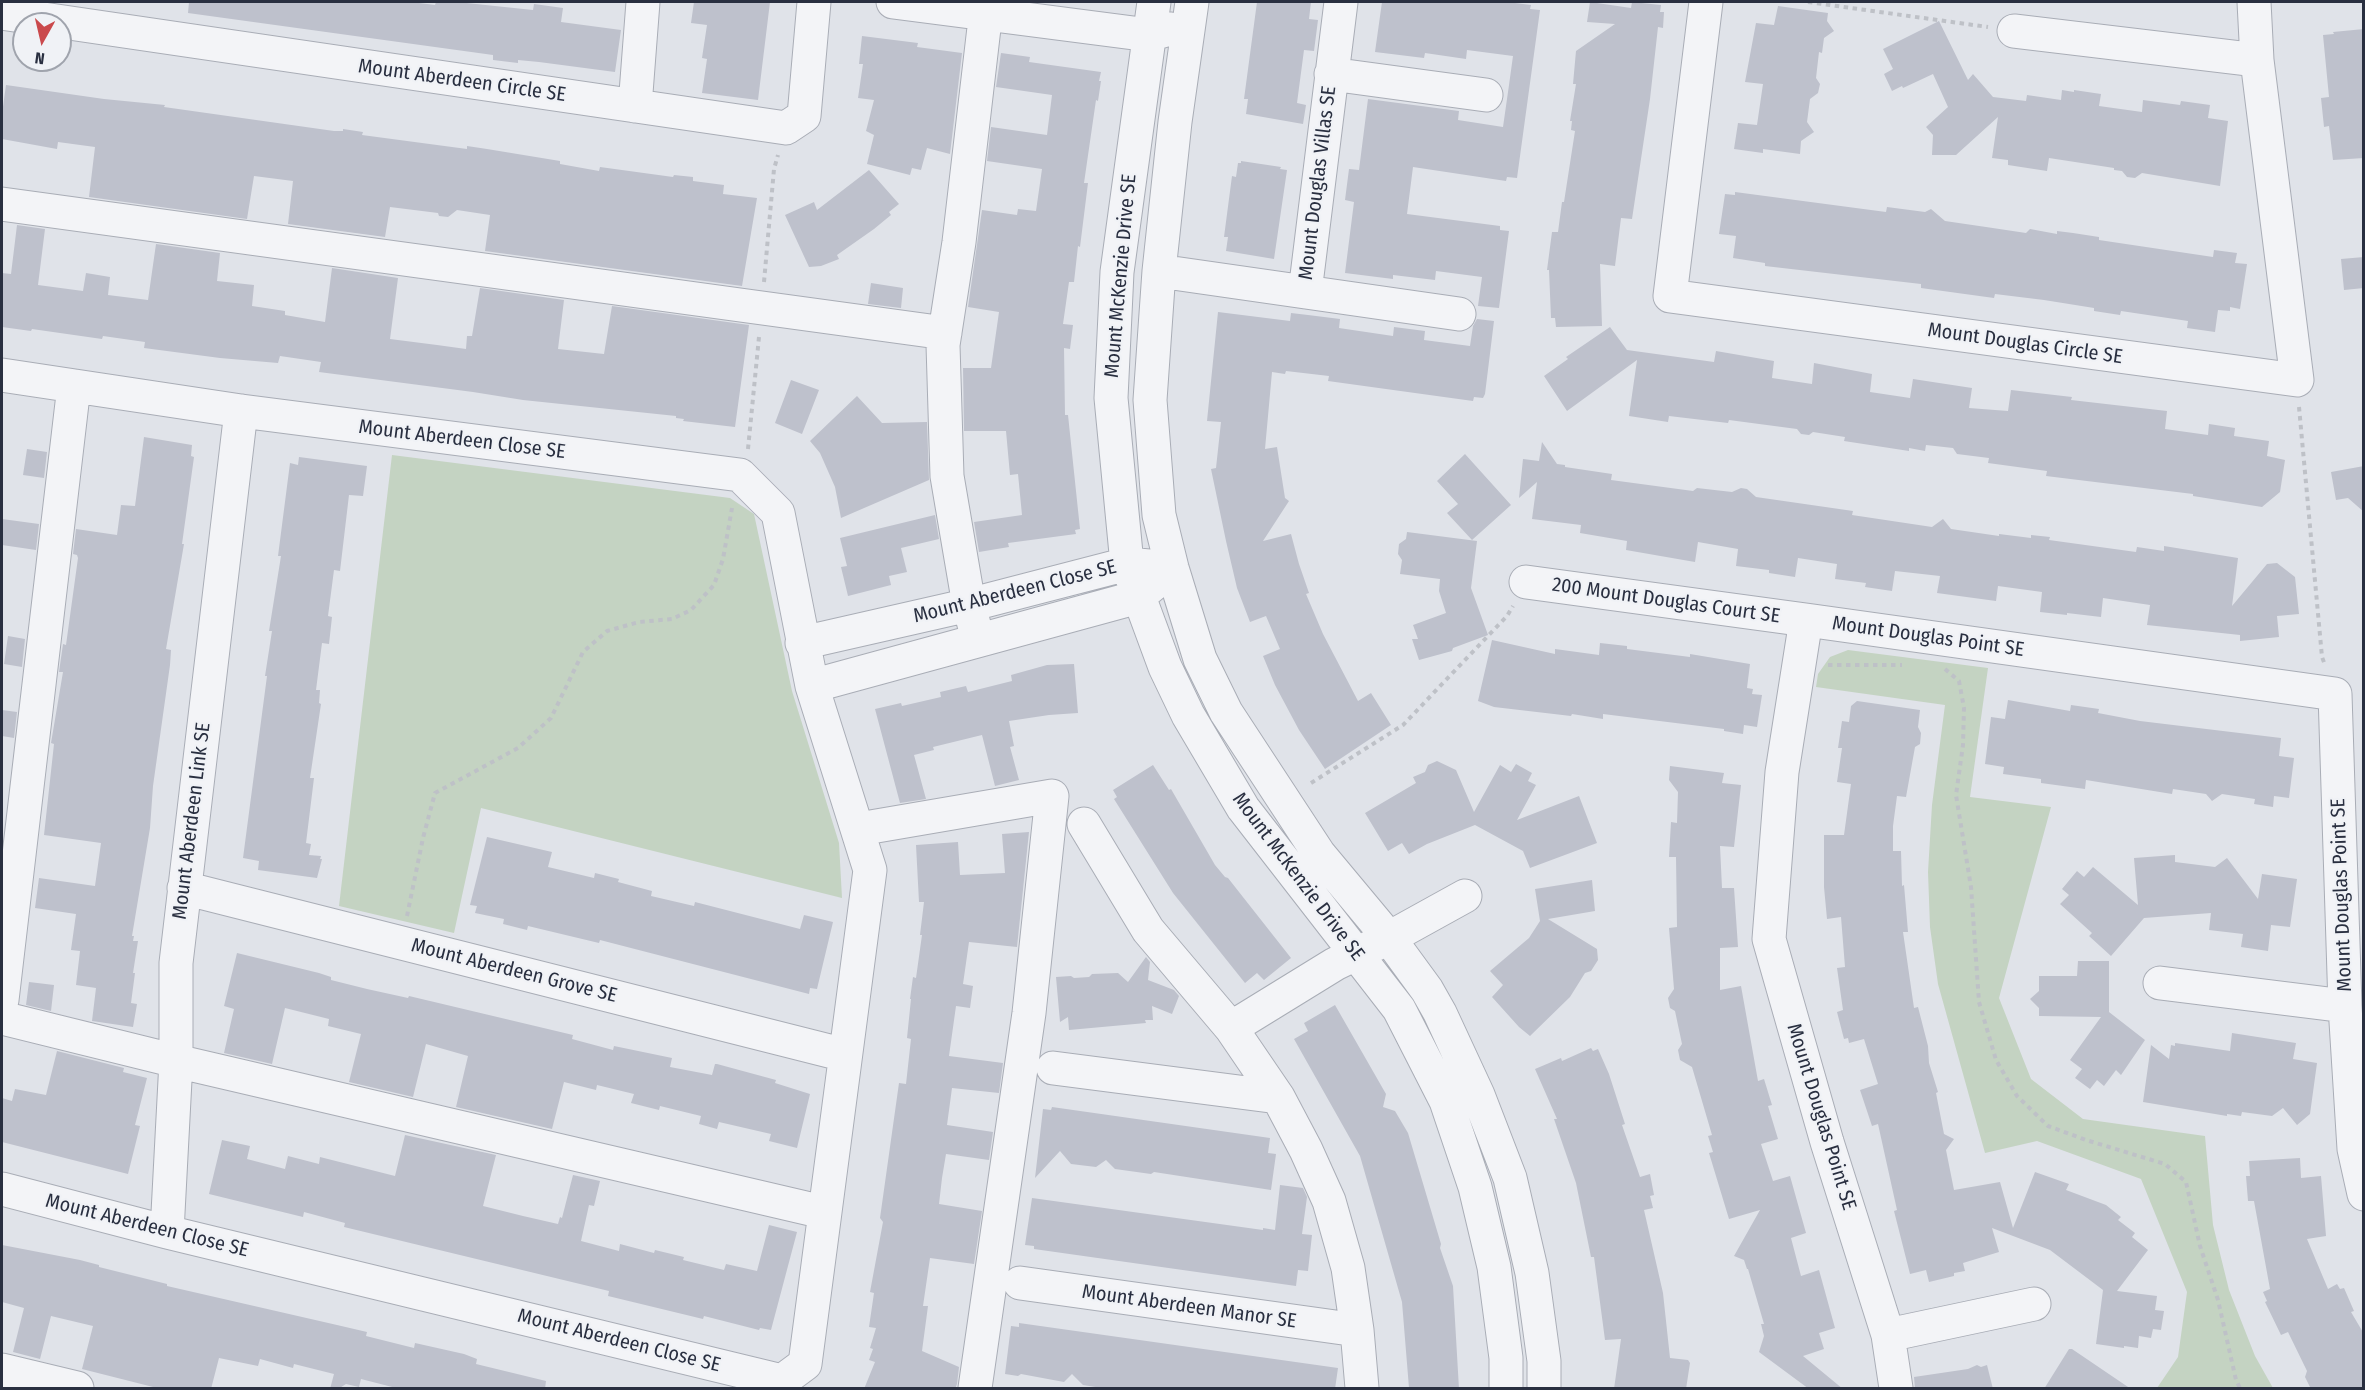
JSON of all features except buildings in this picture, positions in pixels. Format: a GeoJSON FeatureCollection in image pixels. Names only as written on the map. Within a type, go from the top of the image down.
{"type":"FeatureCollection","features":[{"type":"Feature","properties":{"kind":"street"},"geometry":{"type":"LineString","coordinates":[[635,106],[643,2]]}},
{"type":"Feature","properties":{"kind":"street","name":"Mount Aberdeen Circle SE"},"geometry":{"type":"LineString","coordinates":[[2,13],[786,128],[804,117],[814,2]]}},
{"type":"Feature","properties":{"kind":"street"},"geometry":{"type":"LineString","coordinates":[[893,2],[986,8],[1149,35],[1182,9]]}},
{"type":"Feature","properties":{"kind":"street","name":"Mount McKenzie Drive SE"},"geometry":{"type":"LineString","coordinates":[[1154,2],[1118,272],[1111,398],[1127,564],[1165,667],[1188,715],[1243,808],[1398,1009],[1449,1112],[1475,1187],[1494,1267],[1506,1358],[1506,1389]]}},
{"type":"Feature","properties":{"kind":"street","name":"Mount Douglas Villas SE"},"geometry":{"type":"LineString","coordinates":[[1305,292],[1341,2]]}},
{"type":"Feature","properties":{"kind":"street","name":"Mount Douglas Circle SE"},"geometry":{"type":"LineString","coordinates":[[1706,2],[1670,296],[2297,380]]}},
{"type":"Feature","properties":{"kind":"street"},"geometry":{"type":"LineString","coordinates":[[2254,2],[2257,60],[2297,380]]}},
{"type":"Feature","properties":{"kind":"street"},"geometry":{"type":"LineString","coordinates":[[978,640],[969,604],[947,476],[943,345],[959,242],[986,8]]}},
{"type":"Feature","properties":{"kind":"street","name":"Mount McKenzie Drive SE"},"geometry":{"type":"LineString","coordinates":[[1182,9],[1175,122],[1159,271],[1150,400],[1159,515],[1172,568],[1200,659],[1226,712],[1319,854],[1389,938],[1427,990],[1478,1095],[1510,1178],[1532,1273],[1544,1361],[1544,1389]]}},
{"type":"Feature","properties":{"kind":"street"},"geometry":{"type":"LineString","coordinates":[[2014,31],[2257,60]]}},
{"type":"Feature","properties":{"kind":"street","name":"Mount Douglas Villas SE"},"geometry":{"type":"LineString","coordinates":[[1331,74],[1486,95]]}},
{"type":"Feature","properties":{"kind":"street"},"geometry":{"type":"LineString","coordinates":[[2,204],[945,333]]}},
{"type":"Feature","properties":{"kind":"street","name":"Mount Douglas Villas SE"},"geometry":{"type":"LineString","coordinates":[[1159,271],[1459,314]]}},
{"type":"Feature","properties":{"kind":"street","name":"Mount Aberdeen Close SE"},"geometry":{"type":"LineString","coordinates":[[2,375],[241,411],[740,475],[778,513],[812,686],[859,829],[870,870],[823,1212],[805,1364],[782,1381],[167,1232],[2,1188]]}},
{"type":"Feature","properties":{"kind":"street"},"geometry":{"type":"LineString","coordinates":[[2,1000],[74,386]]}},
{"type":"Feature","properties":{"kind":"street","name":"Mount Aberdeen Link SE"},"geometry":{"type":"LineString","coordinates":[[167,1232],[176,1061],[176,963],[241,411]]}},
{"type":"Feature","properties":{"kind":"street","name":"Mount Aberdeen Close SE"},"geometry":{"type":"LineString","coordinates":[[802,643],[1127,564],[1172,568]]}},
{"type":"Feature","properties":{"kind":"street","name":"Mount Aberdeen Close SE"},"geometry":{"type":"LineString","coordinates":[[812,686],[1138,597],[1172,568]]}},
{"type":"Feature","properties":{"kind":"street","name":"200 Mount Douglas Court SE"},"geometry":{"type":"LineString","coordinates":[[1526,582],[1806,620]]}},
{"type":"Feature","properties":{"kind":"street","name":"Mount Douglas Point SE"},"geometry":{"type":"LineString","coordinates":[[1896,1389],[1888,1335],[1827,1142],[1769,939],[1782,772],[1806,620],[2335,694],[2345,1006],[2354,1149],[2364,1194]]}},
{"type":"Feature","properties":{"kind":"street"},"geometry":{"type":"LineString","coordinates":[[859,829],[1052,796],[1029,1014],[975,1389]]}},
{"type":"Feature","properties":{"kind":"street"},"geometry":{"type":"LineString","coordinates":[[1084,824],[1148,930],[1231,1028],[1278,1097],[1306,1150],[1329,1201],[1348,1268],[1357,1330],[1362,1389]]}},
{"type":"Feature","properties":{"kind":"street","name":"Mount Aberdeen Grove SE"},"geometry":{"type":"LineString","coordinates":[[184,888],[845,1055]]}},
{"type":"Feature","properties":{"kind":"street"},"geometry":{"type":"LineString","coordinates":[[1231,1028],[1356,953],[1389,938],[1465,896]]}},
{"type":"Feature","properties":{"kind":"street"},"geometry":{"type":"LineString","coordinates":[[2160,983],[2345,1006]]}},
{"type":"Feature","properties":{"kind":"street"},"geometry":{"type":"LineString","coordinates":[[2,1018],[176,1061],[823,1212]]}},
{"type":"Feature","properties":{"kind":"street"},"geometry":{"type":"LineString","coordinates":[[1053,1068],[1278,1097]]}},
{"type":"Feature","properties":{"kind":"street","name":"Mount Aberdeen Manor SE"},"geometry":{"type":"LineString","coordinates":[[1020,1283],[1357,1330]]}},
{"type":"Feature","properties":{"kind":"street"},"geometry":{"type":"LineString","coordinates":[[1888,1335],[2034,1304]]}},
{"type":"Feature","properties":{"kind":"street"},"geometry":{"type":"LineString","coordinates":[[2,1370],[77,1389]]}},
{"type":"Feature","properties":{"kind":"path"},"geometry":{"type":"LineString","coordinates":[[1808,2],[2014,31]]}},
{"type":"Feature","properties":{"kind":"path"},"geometry":{"type":"LineString","coordinates":[[2297,380],[2322,657],[2335,694]]}},
{"type":"Feature","properties":{"kind":"path"},"geometry":{"type":"LineString","coordinates":[[401,943],[435,793],[518,748],[550,718],[583,652],[607,631],[639,622],[672,620],[691,610],[714,585],[723,559],[740,475]]}},
{"type":"Feature","properties":{"kind":"path"},"geometry":{"type":"LineString","coordinates":[[1311,783],[1403,725],[1508,616],[1526,582]]}},
{"type":"Feature","properties":{"kind":"path"},"geometry":{"type":"LineString","coordinates":[[1799,661],[1826,665],[1884,663],[1908,665]]}},
{"type":"Feature","properties":{"kind":"path"},"geometry":{"type":"LineString","coordinates":[[1944,668],[1959,681],[1964,708],[1963,745],[1956,795],[1971,887],[1979,1002],[1996,1060],[2017,1096],[2048,1125],[2086,1140],[2166,1164],[2186,1182],[2200,1246],[2218,1300],[2240,1389]]}},
{"type":"Feature","properties":{"kind":"green space"},"geometry":{"type":"Polygon","coordinates":[[[392,455],[730,498],[754,514],[792,691],[839,843],[842,898],[481,808],[454,933],[339,906],[392,455]]]}},
{"type":"Feature","properties":{"kind":"green space"},"geometry":{"type":"Polygon","coordinates":[[[1848,650],[1988,668],[1970,797],[2051,807],[1999,998],[2031,1079],[2083,1119],[2205,1136],[2213,1225],[2229,1290],[2255,1356],[2273,1388],[2157,1388],[2178,1357],[2187,1292],[2141,1179],[2037,1141],[1985,1153],[1938,984],[1930,927],[1928,872],[1932,805],[1945,705],[1816,687],[1818,674],[1830,657],[1848,650]]]}}]}
